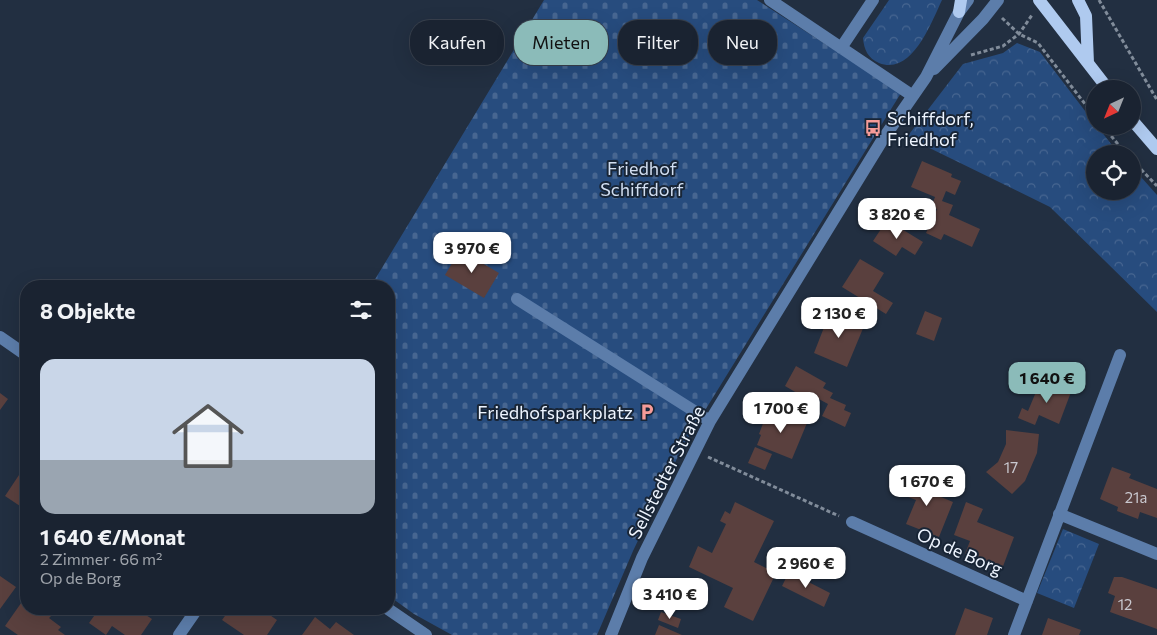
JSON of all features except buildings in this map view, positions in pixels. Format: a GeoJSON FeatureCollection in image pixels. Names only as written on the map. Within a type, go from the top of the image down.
{"type":"FeatureCollection","features":[{"type":"Feature","properties":{"kind":"main road"},"geometry":{"type":"LineString","coordinates":[[1078,0],[1086,16],[1088,63]]}},
{"type":"Feature","properties":{"kind":"main road"},"geometry":{"type":"LineString","coordinates":[[1040,1],[1101,80]]}},
{"type":"Feature","properties":{"kind":"main road"},"geometry":{"type":"LineString","coordinates":[[1141,130],[1157,149]]}},
{"type":"Feature","properties":{"kind":"street"},"geometry":{"type":"LineString","coordinates":[[770,0],[913,96]]}},
{"type":"Feature","properties":{"kind":"street"},"geometry":{"type":"LineString","coordinates":[[840,48],[873,0]]}},
{"type":"Feature","properties":{"kind":"street","name":"Sellstedter Straße"},"geometry":{"type":"LineString","coordinates":[[926,78],[960,6],[968,0]]}},
{"type":"Feature","properties":{"kind":"street","name":"Sellstedter Straße"},"geometry":{"type":"LineString","coordinates":[[611,635],[642,558],[710,421],[878,147],[926,78],[996,3]]}},
{"type":"Feature","properties":{"kind":"street"},"geometry":{"type":"LineString","coordinates":[[517,299],[710,421]]}},
{"type":"Feature","properties":{"kind":"street"},"geometry":{"type":"LineString","coordinates":[[0,337],[20,351]]}},
{"type":"Feature","properties":{"kind":"street"},"geometry":{"type":"LineString","coordinates":[[1014,635],[1120,356]]}},
{"type":"Feature","properties":{"kind":"street"},"geometry":{"type":"LineString","coordinates":[[1059,514],[1157,554]]}},
{"type":"Feature","properties":{"kind":"street","name":"Op de Borg"},"geometry":{"type":"LineString","coordinates":[[852,522],[1027,600]]}},
{"type":"Feature","properties":{"kind":"street"},"geometry":{"type":"LineString","coordinates":[[395,614],[426,635]]}},
{"type":"Feature","properties":{"kind":"street"},"geometry":{"type":"LineString","coordinates":[[179,635],[193,615]]}},
{"type":"Feature","properties":{"kind":"path"},"geometry":{"type":"LineString","coordinates":[[1099,0],[1157,100]]}},
{"type":"Feature","properties":{"kind":"path"},"geometry":{"type":"LineString","coordinates":[[962,59],[1003,46],[1020,34],[1040,1]]}},
{"type":"Feature","properties":{"kind":"path"},"geometry":{"type":"LineString","coordinates":[[996,3],[1005,23],[1020,34],[1038,43],[1086,104]]}},
{"type":"Feature","properties":{"kind":"path"},"geometry":{"type":"LineString","coordinates":[[1110,135],[1118,145]]}},
{"type":"Feature","properties":{"kind":"path"},"geometry":{"type":"LineString","coordinates":[[1141,169],[1157,186]]}},
{"type":"Feature","properties":{"kind":"path"},"geometry":{"type":"LineString","coordinates":[[694,451],[852,522]]}},
{"type":"Feature","properties":{"kind":"green space","name":"Friedhof Schiffdorf"},"geometry":{"type":"Polygon","coordinates":[[[544,0],[757,0],[901,93],[683,446],[633,551],[597,635],[452,635],[414,614],[395,600],[395,280],[375,280],[514,50],[514,65],[608,65],[608,20],[532,20],[544,0]]]}},
{"type":"Feature","properties":{"kind":"green space"},"geometry":{"type":"Polygon","coordinates":[[[889,0],[942,0],[919,45],[911,55],[901,62],[891,65],[879,63],[872,59],[864,46],[863,38],[889,0]]]}},
{"type":"Feature","properties":{"kind":"green space"},"geometry":{"type":"Polygon","coordinates":[[[1017,43],[1040,52],[1086,112],[1086,135],[1104,135],[1112,145],[1086,145],[1086,200],[1141,200],[1141,177],[1157,195],[1157,312],[1050,207],[907,137],[963,64],[1003,53],[1017,43]]]}},
{"type":"Feature","properties":{"kind":"green space"},"geometry":{"type":"Polygon","coordinates":[[[1063,529],[1099,544],[1074,608],[1037,593],[1063,529]]]}},
{"type":"Feature","properties":{"kind":"place","name":"Schiffdorf, Friedhof"},"geometry":{"type":"Point","coordinates":[873,128]}},
{"type":"Feature","properties":{"kind":"place","name":"Friedhofsparkplatz"},"geometry":{"type":"Point","coordinates":[647,412]}}]}
